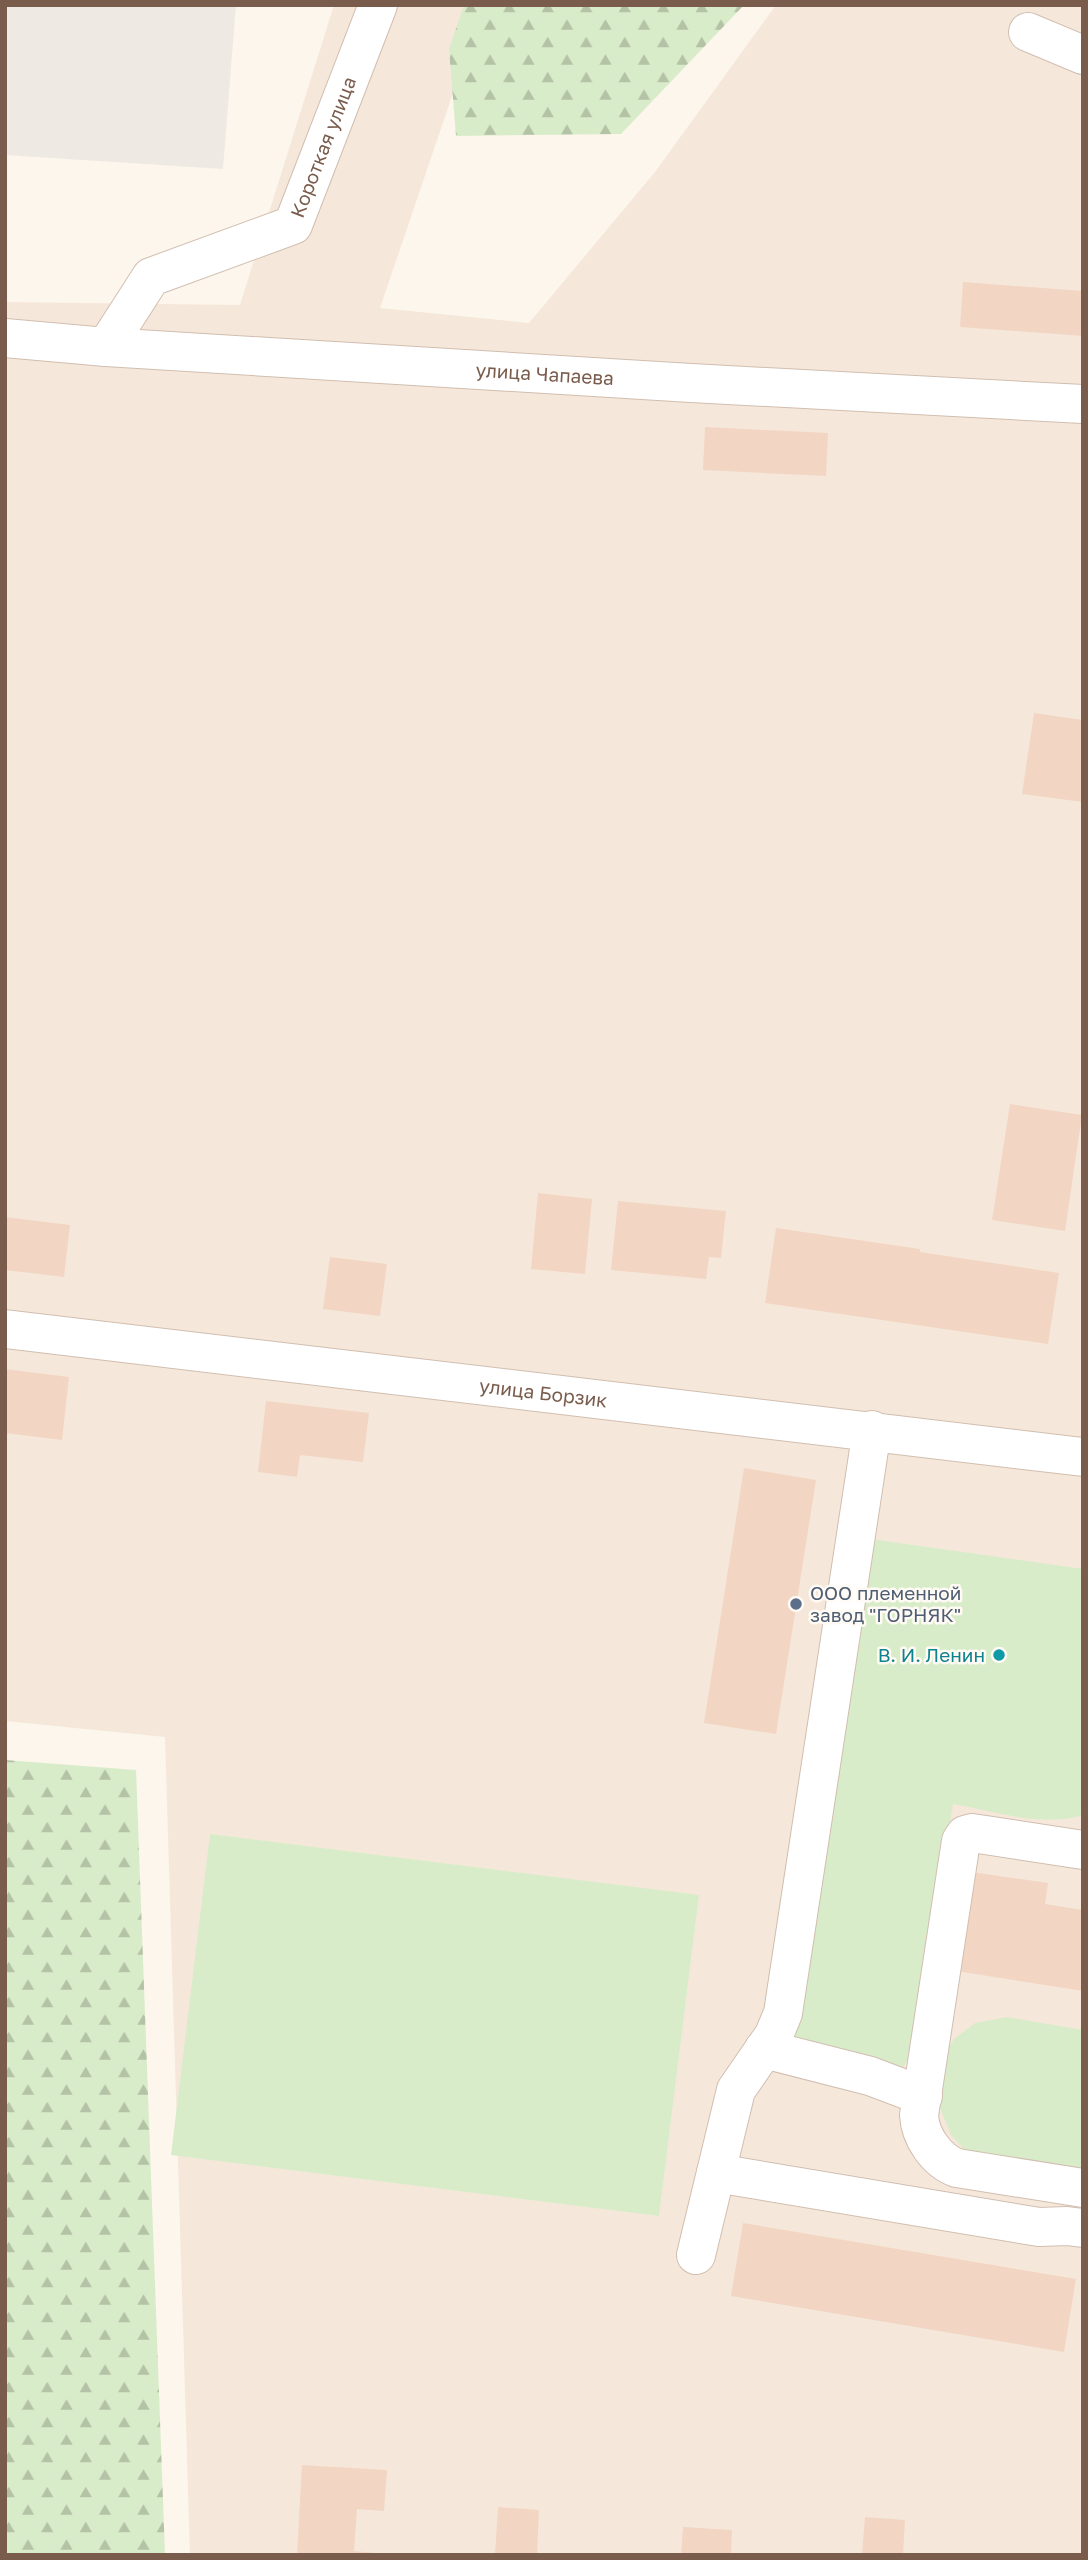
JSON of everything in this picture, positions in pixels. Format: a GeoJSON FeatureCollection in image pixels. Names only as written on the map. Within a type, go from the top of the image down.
{"type":"FeatureCollection","features":[{"type":"Feature","properties":{"kind":"street","name":"Короткая улица"},"geometry":{"type":"LineString","coordinates":[[106,347],[151,277],[293,225],[378,5]]}},
{"type":"Feature","properties":{"kind":"street"},"geometry":{"type":"LineString","coordinates":[[1028,32],[1083,55]]}},
{"type":"Feature","properties":{"kind":"street","name":"улица Чапаева"},"geometry":{"type":"LineString","coordinates":[[5,338],[106,347],[691,383],[1083,404]]}},
{"type":"Feature","properties":{"kind":"street","name":"улица Борзик"},"geometry":{"type":"LineString","coordinates":[[5,1329],[1083,1457]]}},
{"type":"Feature","properties":{"kind":"street"},"geometry":{"type":"LineString","coordinates":[[696,2255],[736,2090],[780,2025],[783,2013],[872,1430]]}},
{"type":"Feature","properties":{"kind":"street"},"geometry":{"type":"LineString","coordinates":[[1083,1850],[972,1833],[965,1835],[961,1841],[920,2126],[947,2165],[1083,2188]]}},
{"type":"Feature","properties":{"kind":"street"},"geometry":{"type":"LineString","coordinates":[[764,2049],[870,2076],[923,2096]]}},
{"type":"Feature","properties":{"kind":"street"},"geometry":{"type":"LineString","coordinates":[[716,2172],[1039,2227],[1083,2228]]}},
{"type":"Feature","properties":{"kind":"shaded area"},"geometry":{"type":"Polygon","coordinates":[[[5,5],[236,5],[223,169],[5,155],[5,5]]]}},
{"type":"Feature","properties":{"kind":"shaded area"},"geometry":{"type":"Polygon","coordinates":[[[334,5],[483,5],[380,308],[529,323],[655,172],[776,5],[1083,5],[1083,2555],[190,2555],[165,1737],[5,1721],[5,302],[240,305],[334,5]]]}},
{"type":"Feature","properties":{"kind":"green space"},"geometry":{"type":"Polygon","coordinates":[[[464,5],[744,5],[621,134],[456,136],[449,49],[464,5]]]}},
{"type":"Feature","properties":{"kind":"green space"},"geometry":{"type":"Polygon","coordinates":[[[870,1539],[1083,1569],[1083,1815],[1067,1819],[1034,1819],[953,1804],[912,2050],[901,2072],[793,2044],[795,2015],[870,1539]]]}},
{"type":"Feature","properties":{"kind":"green space"},"geometry":{"type":"Polygon","coordinates":[[[5,1760],[136,1770],[165,2555],[5,2555],[5,1760]]]}},
{"type":"Feature","properties":{"kind":"green space"},"geometry":{"type":"Polygon","coordinates":[[[210,1834],[699,1895],[659,2216],[171,2155],[210,1834]]]}},
{"type":"Feature","properties":{"kind":"green space"},"geometry":{"type":"Polygon","coordinates":[[[1007,2017],[1083,2030],[1083,2169],[965,2150],[951,2135],[940,2108],[937,2077],[941,2060],[954,2039],[975,2023],[1007,2017]]]}},
{"type":"Feature","properties":{"kind":"building"},"geometry":{"type":"Polygon","coordinates":[[[963,282],[1083,291],[1083,336],[960,327],[963,282]]]}},
{"type":"Feature","properties":{"kind":"building"},"geometry":{"type":"Polygon","coordinates":[[[705,427],[828,433],[826,476],[703,470],[705,427]]]}},
{"type":"Feature","properties":{"kind":"building"},"geometry":{"type":"Polygon","coordinates":[[[1034,713],[1083,720],[1083,802],[1022,794],[1034,713]]]}},
{"type":"Feature","properties":{"kind":"building"},"geometry":{"type":"Polygon","coordinates":[[[1010,1104],[1082,1115],[1065,1231],[992,1220],[1010,1104]]]}},
{"type":"Feature","properties":{"kind":"building"},"geometry":{"type":"Polygon","coordinates":[[[538,1193],[592,1199],[585,1274],[531,1269],[538,1193]]]}},
{"type":"Feature","properties":{"kind":"building"},"geometry":{"type":"Polygon","coordinates":[[[618,1201],[726,1211],[721,1258],[709,1257],[706,1279],[611,1270],[618,1201]]]}},
{"type":"Feature","properties":{"kind":"building"},"geometry":{"type":"Polygon","coordinates":[[[5,1217],[70,1225],[64,1277],[5,1270],[5,1217]]]}},
{"type":"Feature","properties":{"kind":"building"},"geometry":{"type":"Polygon","coordinates":[[[776,1228],[1059,1273],[1048,1344],[765,1303],[776,1228]]]}},
{"type":"Feature","properties":{"kind":"building"},"geometry":{"type":"Polygon","coordinates":[[[330,1257],[387,1264],[380,1316],[323,1309],[330,1257]]]}},
{"type":"Feature","properties":{"kind":"building"},"geometry":{"type":"Polygon","coordinates":[[[5,1369],[69,1377],[62,1440],[5,1433],[5,1369]]]}},
{"type":"Feature","properties":{"kind":"building"},"geometry":{"type":"Polygon","coordinates":[[[266,1401],[369,1413],[363,1462],[300,1455],[297,1477],[258,1472],[266,1401]]]}},
{"type":"Feature","properties":{"kind":"building"},"geometry":{"type":"Polygon","coordinates":[[[744,1468],[816,1480],[776,1734],[704,1723],[744,1468]]]}},
{"type":"Feature","properties":{"kind":"building"},"geometry":{"type":"Polygon","coordinates":[[[965,1871],[1048,1883],[1045,1904],[1083,1910],[1083,1991],[950,1970],[965,1871]]]}},
{"type":"Feature","properties":{"kind":"building"},"geometry":{"type":"Polygon","coordinates":[[[743,2223],[1076,2279],[1064,2352],[731,2296],[743,2223]]]}},
{"type":"Feature","properties":{"kind":"building"},"geometry":{"type":"Polygon","coordinates":[[[302,2465],[387,2470],[384,2511],[357,2509],[354,2551],[375,2555],[297,2555],[302,2465]]]}},
{"type":"Feature","properties":{"kind":"building"},"geometry":{"type":"Polygon","coordinates":[[[498,2507],[539,2510],[537,2555],[495,2555],[498,2507]]]}},
{"type":"Feature","properties":{"kind":"building"},"geometry":{"type":"Polygon","coordinates":[[[865,2517],[905,2520],[903,2555],[862,2555],[865,2517]]]}},
{"type":"Feature","properties":{"kind":"building"},"geometry":{"type":"Polygon","coordinates":[[[683,2527],[732,2530],[731,2555],[681,2555],[683,2527]]]}},
{"type":"Feature","properties":{"kind":"place","name":"ООО племенной завод \"ГОРНЯК\""},"geometry":{"type":"Point","coordinates":[796,1604]}},
{"type":"Feature","properties":{"kind":"place","name":"В. И. Ленин"},"geometry":{"type":"Point","coordinates":[999,1655]}}]}
